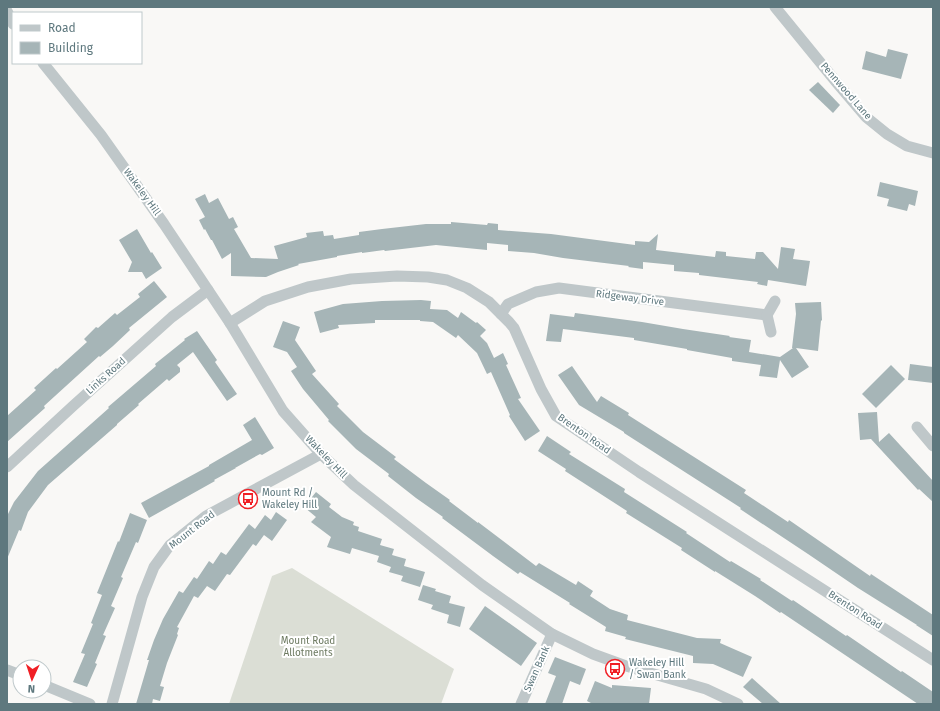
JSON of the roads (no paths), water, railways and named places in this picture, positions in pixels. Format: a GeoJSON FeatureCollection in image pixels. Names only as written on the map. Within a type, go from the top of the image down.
{"type":"FeatureCollection","features":[{"type":"Feature","properties":{"kind":"street","name":"Pennwood Lane"},"geometry":{"type":"LineString","coordinates":[[775,7],[866,117],[888,134],[908,146],[933,153]]}},
{"type":"Feature","properties":{"kind":"street"},"geometry":{"type":"LineString","coordinates":[[7,11],[12,22]]}},
{"type":"Feature","properties":{"kind":"street","name":"Wakeley Hill"},"geometry":{"type":"LineString","coordinates":[[45,64],[101,135],[164,224],[230,323],[283,411],[321,454],[354,485],[482,585],[552,634],[593,654],[626,666],[706,689],[738,704]]}},
{"type":"Feature","properties":{"kind":"street","name":"Brenton Road"},"geometry":{"type":"LineString","coordinates":[[230,323],[265,301],[308,287],[350,279],[428,276],[447,280],[467,288],[489,302],[514,328],[540,389],[556,416],[639,472],[933,660]]}},
{"type":"Feature","properties":{"kind":"street","name":"Ridgeway Drive"},"geometry":{"type":"LineString","coordinates":[[501,314],[508,304],[536,292],[559,288],[766,315]]}},
{"type":"Feature","properties":{"kind":"street","name":"Links Road"},"geometry":{"type":"LineString","coordinates":[[7,467],[172,317],[208,290]]}},
{"type":"Feature","properties":{"kind":"street"},"geometry":{"type":"LineString","coordinates":[[771,332],[766,315],[775,301]]}},
{"type":"Feature","properties":{"kind":"street"},"geometry":{"type":"LineString","coordinates":[[917,427],[933,446]]}},
{"type":"Feature","properties":{"kind":"street","name":"Mount Road"},"geometry":{"type":"LineString","coordinates":[[112,704],[142,596],[154,567],[170,545],[206,516],[321,454]]}},
{"type":"Feature","properties":{"kind":"street","name":"Swan Bank"},"geometry":{"type":"LineString","coordinates":[[521,704],[552,634]]}},
{"type":"Feature","properties":{"kind":"street"},"geometry":{"type":"LineString","coordinates":[[52,689],[90,704]]}},
{"type":"Feature","properties":{"kind":"place","name":"Mount Rd / Wakeley Hill"},"geometry":{"type":"Point","coordinates":[248,499]}},
{"type":"Feature","properties":{"kind":"place","name":"Wakeley Hill / Swan Bank"},"geometry":{"type":"Point","coordinates":[615,669]}},
{"type":"Feature","properties":{"kind":"park label","name":"Mount Road Allotments"},"geometry":{"type":"Point","coordinates":[308,646]}}]}
